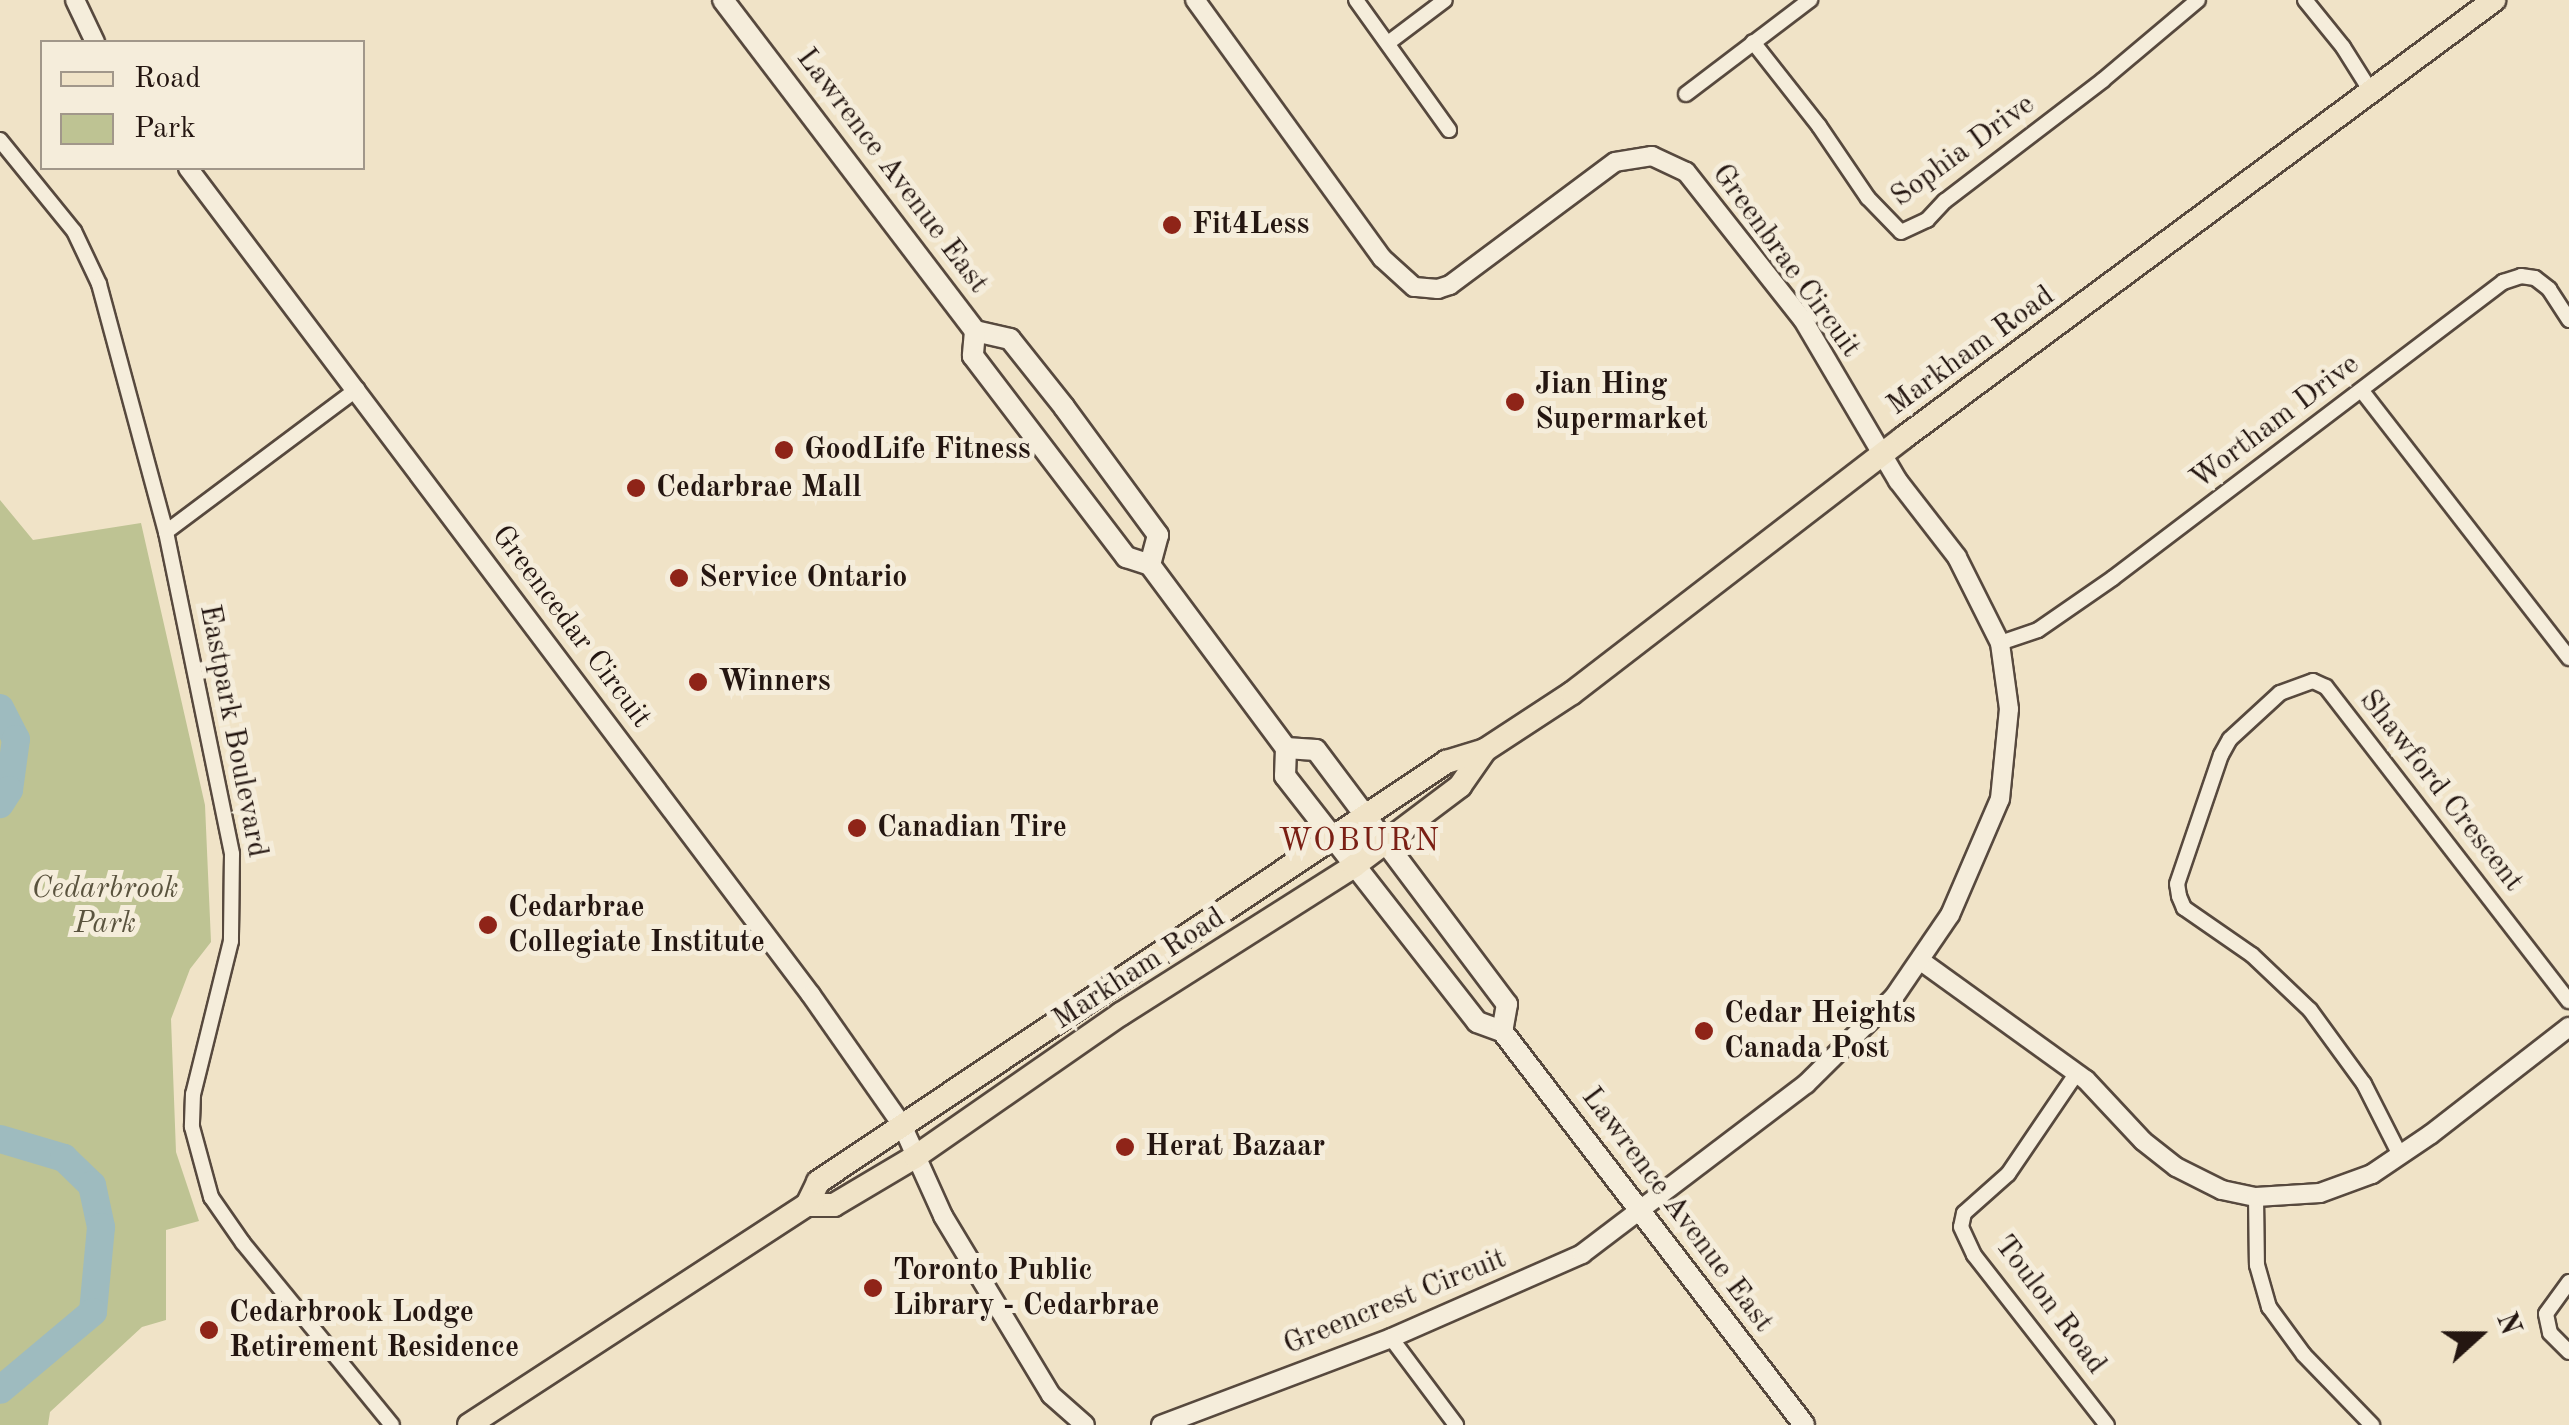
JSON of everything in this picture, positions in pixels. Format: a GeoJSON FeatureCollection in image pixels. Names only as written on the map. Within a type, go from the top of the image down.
{"type":"FeatureCollection","features":[{"type":"Feature","properties":{"kind":"main road","name":"Lawrence Avenue East"},"geometry":{"type":"LineString","coordinates":[[722,0],[975,330],[1010,339],[1064,407],[1158,535],[1150,566]]}},
{"type":"Feature","properties":{"kind":"main road","name":"Markham Road"},"geometry":{"type":"LineString","coordinates":[[469,1425],[807,1204],[818,1182],[1446,762],[1484,750],[1572,693],[1882,454],[2494,0]]}},
{"type":"Feature","properties":{"kind":"main road","name":"Lawrence Avenue East"},"geometry":{"type":"LineString","coordinates":[[975,330],[973,356],[1126,557],[1150,566],[1286,748],[1285,776],[1477,1022],[1502,1031],[1804,1425]]}},
{"type":"Feature","properties":{"kind":"main road","name":"Lawrence Avenue East"},"geometry":{"type":"LineString","coordinates":[[1286,748],[1315,749],[1507,1004],[1502,1031]]}},
{"type":"Feature","properties":{"kind":"main road","name":"Markham Road"},"geometry":{"type":"LineString","coordinates":[[807,1204],[834,1205],[916,1157],[1121,1014],[1354,866],[1460,786],[1484,750]]}},
{"type":"Feature","properties":{"kind":"street"},"geometry":{"type":"LineString","coordinates":[[74,0],[95,40]]}},
{"type":"Feature","properties":{"kind":"street","name":"Greenbrae Circuit"},"geometry":{"type":"LineString","coordinates":[[1195,0],[1382,258],[1414,287],[1438,290],[1450,285],[1615,162],[1652,156],[1686,172],[1803,320],[1882,454],[1957,557],[2000,643],[2009,709],[2000,798],[1950,915],[1921,961]]}},
{"type":"Feature","properties":{"kind":"street"},"geometry":{"type":"LineString","coordinates":[[1356,0],[1450,130]]}},
{"type":"Feature","properties":{"kind":"street"},"geometry":{"type":"LineString","coordinates":[[1388,43],[1445,0]]}},
{"type":"Feature","properties":{"kind":"street"},"geometry":{"type":"LineString","coordinates":[[1686,94],[1810,0]]}},
{"type":"Feature","properties":{"kind":"street","name":"Sophia Drive"},"geometry":{"type":"LineString","coordinates":[[1753,42],[1868,198],[1901,232],[1927,220],[1945,200],[2103,80],[2198,0]]}},
{"type":"Feature","properties":{"kind":"street"},"geometry":{"type":"LineString","coordinates":[[2305,0],[2344,46],[2372,93]]}},
{"type":"Feature","properties":{"kind":"street","name":"Eastpark Boulevard"},"geometry":{"type":"LineString","coordinates":[[0,140],[88,256],[166,532],[232,854],[234,898],[230,941],[193,1094],[192,1127],[211,1197],[224,1219],[392,1425]]}},
{"type":"Feature","properties":{"kind":"street","name":"Greencedar Circuit"},"geometry":{"type":"LineString","coordinates":[[190,170],[736,892],[902,1125]]}},
{"type":"Feature","properties":{"kind":"street","name":"Wortham Drive"},"geometry":{"type":"LineString","coordinates":[[2000,643],[2052,621],[2503,282],[2521,276],[2549,289],[2569,320]]}},
{"type":"Feature","properties":{"kind":"street"},"geometry":{"type":"LineString","coordinates":[[166,532],[357,388]]}},
{"type":"Feature","properties":{"kind":"street"},"geometry":{"type":"LineString","coordinates":[[2362,391],[2569,658]]}},
{"type":"Feature","properties":{"kind":"street","name":"Shawford Crescent"},"geometry":{"type":"LineString","coordinates":[[2400,1156],[2364,1084],[2310,1010],[2252,954],[2184,908],[2180,896],[2177,884],[2221,755],[2230,739],[2280,693],[2312,681],[2326,687],[2569,1001]]}},
{"type":"Feature","properties":{"kind":"street"},"geometry":{"type":"LineString","coordinates":[[1921,961],[2076,1074],[2176,1167],[2222,1190],[2256,1197],[2292,1198],[2334,1190],[2400,1156],[2569,1027]]}},
{"type":"Feature","properties":{"kind":"street","name":"Greencrest Circuit"},"geometry":{"type":"LineString","coordinates":[[1162,1425],[1391,1338],[1582,1254],[1831,1062],[1921,961]]}},
{"type":"Feature","properties":{"kind":"street","name":"Toulon Road"},"geometry":{"type":"LineString","coordinates":[[2076,1074],[2008,1174],[1964,1213],[1961,1227],[1974,1255],[2108,1425]]}},
{"type":"Feature","properties":{"kind":"street"},"geometry":{"type":"LineString","coordinates":[[902,1125],[943,1216],[1022,1351],[1050,1396],[1078,1424]]}},
{"type":"Feature","properties":{"kind":"street"},"geometry":{"type":"LineString","coordinates":[[2256,1197],[2257,1265],[2269,1306],[2304,1355],[2372,1425]]}},
{"type":"Feature","properties":{"kind":"street"},"geometry":{"type":"LineString","coordinates":[[2569,1282],[2546,1314],[2550,1333],[2569,1352]]}},
{"type":"Feature","properties":{"kind":"street"},"geometry":{"type":"LineString","coordinates":[[1391,1338],[1456,1425]]}},
{"type":"Feature","properties":{"kind":"green space","name":"Cedarbrook Park"},"geometry":{"type":"Polygon","coordinates":[[[0,500],[33,540],[141,523],[205,805],[211,942],[190,969],[171,1019],[176,1152],[199,1221],[166,1230],[166,1320],[142,1327],[50,1412],[48,1425],[0,1425],[0,500]]]}},
{"type":"Feature","properties":{"kind":"waterway"},"geometry":{"type":"LineString","coordinates":[[0,708],[16,739],[9,790],[0,804]]}},
{"type":"Feature","properties":{"kind":"waterway"},"geometry":{"type":"LineString","coordinates":[[0,1139],[64,1158],[92,1185],[101,1227],[93,1312],[0,1390]]}},
{"type":"Feature","properties":{"kind":"place","name":"Fit4Less"},"geometry":{"type":"Point","coordinates":[1172,225]}},
{"type":"Feature","properties":{"kind":"place","name":"Jian Hing Supermarket"},"geometry":{"type":"Point","coordinates":[1515,402]}},
{"type":"Feature","properties":{"kind":"place","name":"GoodLife Fitness"},"geometry":{"type":"Point","coordinates":[784,450]}},
{"type":"Feature","properties":{"kind":"place","name":"Cedarbrae Mall"},"geometry":{"type":"Point","coordinates":[636,488]}},
{"type":"Feature","properties":{"kind":"place","name":"Service Ontario"},"geometry":{"type":"Point","coordinates":[679,578]}},
{"type":"Feature","properties":{"kind":"place","name":"Winners"},"geometry":{"type":"Point","coordinates":[698,682]}},
{"type":"Feature","properties":{"kind":"place","name":"Canadian Tire"},"geometry":{"type":"Point","coordinates":[857,828]}},
{"type":"Feature","properties":{"kind":"place","name":"Cedarbrae Collegiate Institute"},"geometry":{"type":"Point","coordinates":[488,925]}},
{"type":"Feature","properties":{"kind":"place","name":"Cedar Heights Canada Post"},"geometry":{"type":"Point","coordinates":[1704,1031]}},
{"type":"Feature","properties":{"kind":"place","name":"Herat Bazaar"},"geometry":{"type":"Point","coordinates":[1125,1147]}},
{"type":"Feature","properties":{"kind":"place","name":"Toronto Public Library - Cedarbrae"},"geometry":{"type":"Point","coordinates":[873,1288]}},
{"type":"Feature","properties":{"kind":"place","name":"Cedarbrook Lodge Retirement Residence"},"geometry":{"type":"Point","coordinates":[209,1330]}},
{"type":"Feature","properties":{"kind":"district","name":"WOBURN"},"geometry":{"type":"Point","coordinates":[1360,842]}}]}
